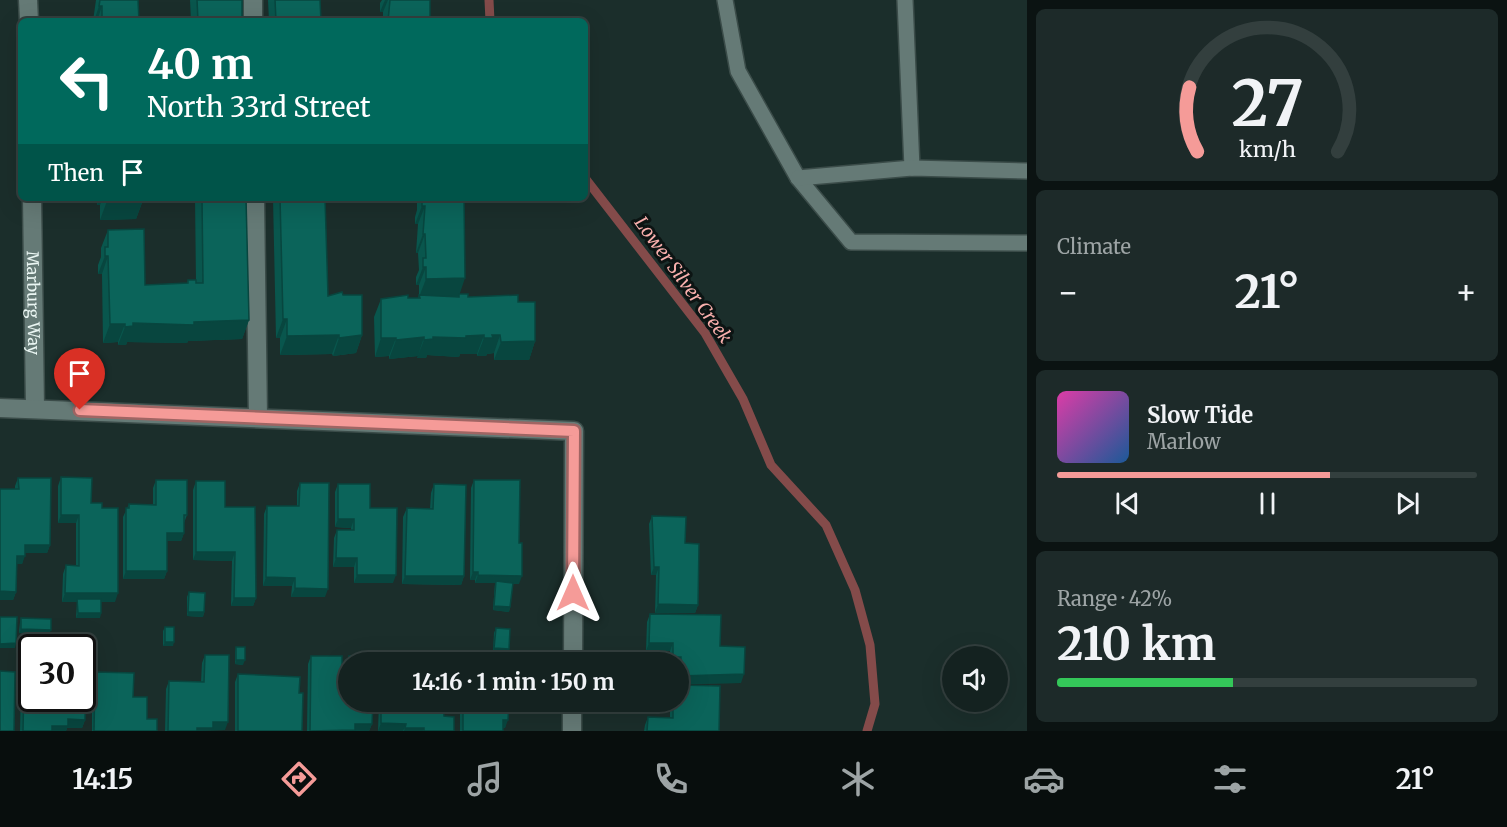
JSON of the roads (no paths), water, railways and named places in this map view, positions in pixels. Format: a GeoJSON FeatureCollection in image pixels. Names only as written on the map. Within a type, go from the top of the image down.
{"type":"FeatureCollection","features":[{"type":"Feature","properties":{"kind":"street"},"geometry":{"type":"LineString","coordinates":[[28,0],[29,18]]}},
{"type":"Feature","properties":{"kind":"street"},"geometry":{"type":"LineString","coordinates":[[253,0],[253,18]]}},
{"type":"Feature","properties":{"kind":"street","name":"Marburg Way"},"geometry":{"type":"LineString","coordinates":[[32,201],[35,408]]}},
{"type":"Feature","properties":{"kind":"street"},"geometry":{"type":"LineString","coordinates":[[255,201],[258,418]]}},
{"type":"Feature","properties":{"kind":"street"},"geometry":{"type":"LineString","coordinates":[[0,408],[574,431],[573,652]]}},
{"type":"Feature","properties":{"kind":"street"},"geometry":{"type":"LineString","coordinates":[[572,712],[572,731]]}},
{"type":"Feature","properties":{"kind":"lane"},"geometry":{"type":"LineString","coordinates":[[725,0],[738,71],[798,178],[851,242],[1027,243]]}},
{"type":"Feature","properties":{"kind":"lane"},"geometry":{"type":"LineString","coordinates":[[905,0],[912,168]]}},
{"type":"Feature","properties":{"kind":"lane"},"geometry":{"type":"LineString","coordinates":[[798,178],[912,168],[1027,171]]}},
{"type":"Feature","properties":{"kind":"waterway","name":"Lower Silver Creek"},"geometry":{"type":"LineString","coordinates":[[489,0],[490,18]]}},
{"type":"Feature","properties":{"kind":"waterway","name":"Lower Silver Creek"},"geometry":{"type":"LineString","coordinates":[[588,182],[705,333],[743,399],[771,465],[826,525],[855,590],[870,645],[875,704],[867,731]]}}]}
